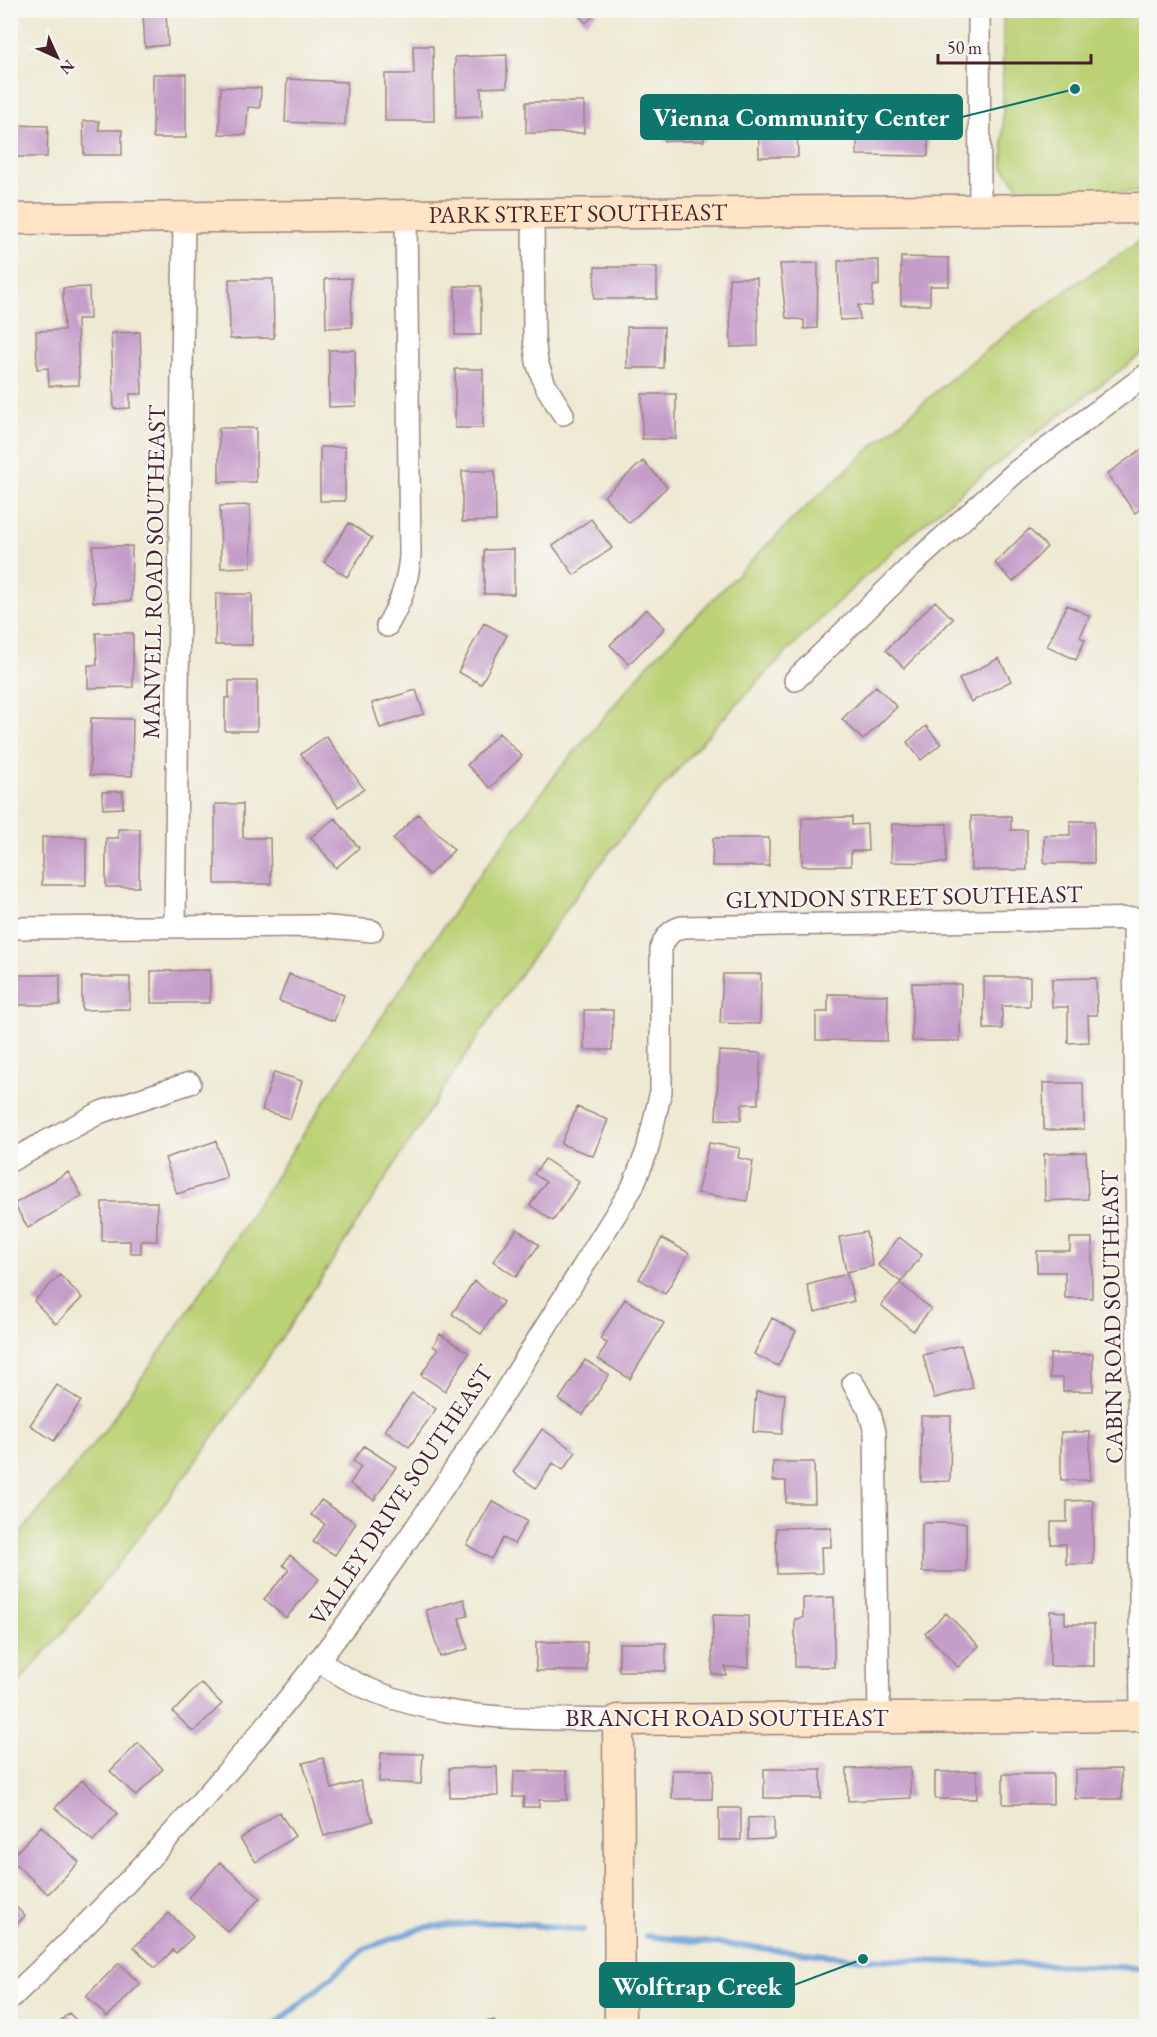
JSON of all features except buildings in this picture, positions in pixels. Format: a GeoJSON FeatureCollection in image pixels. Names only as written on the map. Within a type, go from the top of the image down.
{"type":"FeatureCollection","features":[{"type":"Feature","properties":{"kind":"main road","name":"PARK STREET SOUTHEAST"},"geometry":{"type":"LineString","coordinates":[[10,219],[1146,208]]}},
{"type":"Feature","properties":{"kind":"main road","name":"BRANCH ROAD SOUTHEAST"},"geometry":{"type":"LineString","coordinates":[[618,1720],[1144,1716]]}},
{"type":"Feature","properties":{"kind":"main road"},"geometry":{"type":"LineString","coordinates":[[618,1720],[620,2026]]}},
{"type":"Feature","properties":{"kind":"street"},"geometry":{"type":"LineString","coordinates":[[979,10],[980,210]]}},
{"type":"Feature","properties":{"kind":"street"},"geometry":{"type":"LineString","coordinates":[[533,215],[534,338],[537,362],[545,385],[562,414]]}},
{"type":"Feature","properties":{"kind":"street"},"geometry":{"type":"LineString","coordinates":[[387,626],[400,605],[405,590],[410,557],[406,216]]}},
{"type":"Feature","properties":{"kind":"street","name":"MANVELL ROAD SOUTHEAST"},"geometry":{"type":"LineString","coordinates":[[175,927],[184,218]]}},
{"type":"Feature","properties":{"kind":"street"},"geometry":{"type":"LineString","coordinates":[[795,680],[912,565],[1017,471],[1146,375]]}},
{"type":"Feature","properties":{"kind":"street","name":"GLYNDON STREET SOUTHEAST"},"geometry":{"type":"LineString","coordinates":[[665,937],[676,928],[682,927],[1140,918]]}},
{"type":"Feature","properties":{"kind":"street","name":"CABIN ROAD SOUTHEAST"},"geometry":{"type":"LineString","coordinates":[[1140,918],[1144,1716]]}},
{"type":"Feature","properties":{"kind":"street"},"geometry":{"type":"LineString","coordinates":[[10,928],[319,926],[372,931]]}},
{"type":"Feature","properties":{"kind":"street","name":"VALLEY DRIVE SOUTHEAST"},"geometry":{"type":"LineString","coordinates":[[10,1999],[136,1874],[216,1786],[318,1660],[390,1565],[457,1465],[632,1188],[648,1150],[661,1090],[661,948],[665,937]]}},
{"type":"Feature","properties":{"kind":"street"},"geometry":{"type":"LineString","coordinates":[[10,1161],[101,1112],[190,1083]]}},
{"type":"Feature","properties":{"kind":"street"},"geometry":{"type":"LineString","coordinates":[[853,1383],[869,1410],[875,1432],[879,1718]]}},
{"type":"Feature","properties":{"kind":"street","name":"BRANCH ROAD SOUTHEAST"},"geometry":{"type":"LineString","coordinates":[[318,1660],[361,1688],[386,1697],[446,1710],[508,1718],[618,1720]]}},
{"type":"Feature","properties":{"kind":"green space"},"geometry":{"type":"Polygon","coordinates":[[[1003,11],[1146,11],[1146,192],[1023,193],[1003,167],[1003,11]]]}},
{"type":"Feature","properties":{"kind":"green space"},"geometry":{"type":"Polygon","coordinates":[[[1146,237],[1146,351],[987,472],[886,557],[791,648],[658,792],[537,950],[276,1346],[182,1480],[117,1566],[11,1691],[11,1545],[102,1434],[183,1319],[336,1084],[472,885],[558,771],[654,658],[796,516],[960,371],[1018,325],[1146,237]]]}},
{"type":"Feature","properties":{"kind":"waterway"},"geometry":{"type":"LineString","coordinates":[[274,2026],[364,1949],[425,1927],[500,1922],[583,1930]]}},
{"type":"Feature","properties":{"kind":"waterway"},"geometry":{"type":"LineString","coordinates":[[646,1936],[863,1959],[1146,1968]]}},
{"type":"Feature","properties":{"kind":"place","name":"Vienna Community Center"},"geometry":{"type":"Point","coordinates":[1075,89]}},
{"type":"Feature","properties":{"kind":"place","name":"Wolftrap Creek"},"geometry":{"type":"Point","coordinates":[863,1959]}}]}
